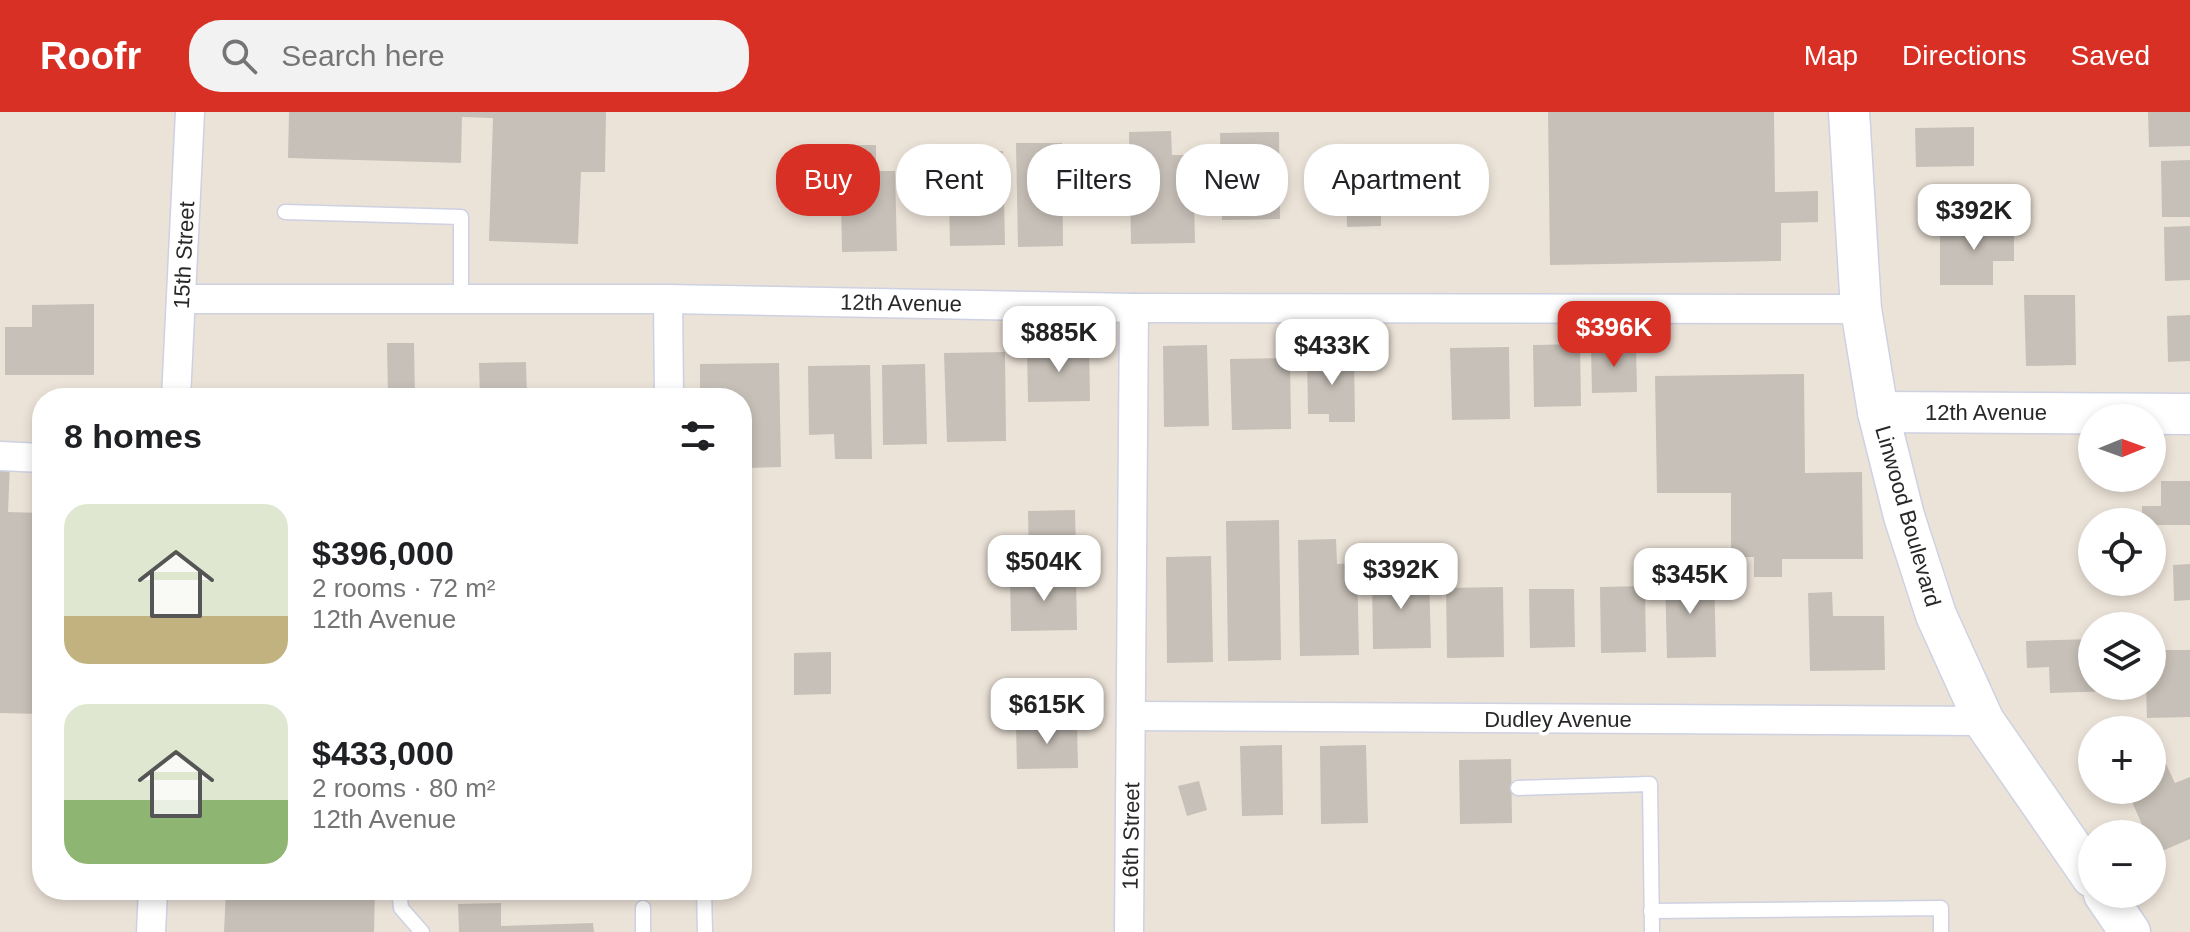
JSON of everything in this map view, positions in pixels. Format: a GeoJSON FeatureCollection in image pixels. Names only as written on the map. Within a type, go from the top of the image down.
{"type":"FeatureCollection","features":[{"type":"Feature","properties":{"kind":"street","name":"15th Street"},"geometry":{"type":"LineString","coordinates":[[177,388],[190,112]]}},
{"type":"Feature","properties":{"kind":"street","name":"Linwood Boulevard"},"geometry":{"type":"LineString","coordinates":[[1849,112],[1861,309],[1878,412],[1904,516],[1936,615],[1984,721],[2078,857]]}},
{"type":"Feature","properties":{"kind":"street","name":"12th Avenue"},"geometry":{"type":"LineString","coordinates":[[182,299],[668,299],[1134,308],[1861,309]]}},
{"type":"Feature","properties":{"kind":"street"},"geometry":{"type":"LineString","coordinates":[[668,299],[669,388]]}},
{"type":"Feature","properties":{"kind":"street","name":"16th Street"},"geometry":{"type":"LineString","coordinates":[[1129,932],[1134,308]]}},
{"type":"Feature","properties":{"kind":"street","name":"12th Avenue"},"geometry":{"type":"LineString","coordinates":[[1878,412],[2190,414]]}},
{"type":"Feature","properties":{"kind":"street"},"geometry":{"type":"LineString","coordinates":[[0,456],[32,458]]}},
{"type":"Feature","properties":{"kind":"street","name":"Dudley Avenue"},"geometry":{"type":"LineString","coordinates":[[1132,716],[1984,721]]}},
{"type":"Feature","properties":{"kind":"street"},"geometry":{"type":"LineString","coordinates":[[151,932],[153,900]]}},
{"type":"Feature","properties":{"kind":"street"},"geometry":{"type":"LineString","coordinates":[[2114,908],[2130,932]]}},
{"type":"Feature","properties":{"kind":"lane"},"geometry":{"type":"LineString","coordinates":[[285,212],[461,217],[461,299]]}},
{"type":"Feature","properties":{"kind":"lane"},"geometry":{"type":"LineString","coordinates":[[1518,788],[1650,784],[1652,932]]}},
{"type":"Feature","properties":{"kind":"lane"},"geometry":{"type":"LineString","coordinates":[[400,900],[401,908],[422,932]]}},
{"type":"Feature","properties":{"kind":"lane"},"geometry":{"type":"LineString","coordinates":[[704,900],[705,932]]}},
{"type":"Feature","properties":{"kind":"lane"},"geometry":{"type":"LineString","coordinates":[[643,908],[643,932]]}},
{"type":"Feature","properties":{"kind":"lane"},"geometry":{"type":"LineString","coordinates":[[1651,911],[1847,914],[1941,908],[1941,932]]}},
{"type":"Feature","properties":{"kind":"building"},"geometry":{"type":"Polygon","coordinates":[[[289,112],[606,112],[605,172],[581,172],[578,244],[489,241],[493,118],[462,117],[461,163],[288,158],[289,112]]]}},
{"type":"Feature","properties":{"kind":"building"},"geometry":{"type":"Polygon","coordinates":[[[1548,112],[1774,112],[1775,192],[1818,191],[1818,222],[1781,223],[1781,261],[1550,265],[1548,112]]]}},
{"type":"Feature","properties":{"kind":"building"},"geometry":{"type":"Polygon","coordinates":[[[2148,112],[2190,112],[2190,146],[2149,147],[2148,112]]]}},
{"type":"Feature","properties":{"kind":"building"},"geometry":{"type":"Polygon","coordinates":[[[1974,127],[1974,166],[1916,167],[1915,128],[1974,127]]]}},
{"type":"Feature","properties":{"kind":"building"},"geometry":{"type":"Polygon","coordinates":[[[1171,131],[1172,155],[1176,155],[1176,216],[1194,216],[1195,243],[1131,244],[1130,216],[1160,216],[1160,144],[1129,144],[1129,132],[1171,131]]]}},
{"type":"Feature","properties":{"kind":"building"},"geometry":{"type":"Polygon","coordinates":[[[1279,132],[1279,144],[1220,144],[1220,133],[1279,132]]]}},
{"type":"Feature","properties":{"kind":"building"},"geometry":{"type":"Polygon","coordinates":[[[1016,143],[1062,143],[1027,144],[1027,216],[1063,216],[1063,246],[1018,247],[1016,143]]]}},
{"type":"Feature","properties":{"kind":"building"},"geometry":{"type":"Polygon","coordinates":[[[2190,160],[2190,217],[2162,217],[2161,161],[2190,160]]]}},
{"type":"Feature","properties":{"kind":"building"},"geometry":{"type":"Polygon","coordinates":[[[880,171],[895,171],[897,251],[842,252],[841,216],[880,216],[880,171]]]}},
{"type":"Feature","properties":{"kind":"building"},"geometry":{"type":"Polygon","coordinates":[[[949,216],[1004,216],[1005,245],[950,246],[949,216]]]}},
{"type":"Feature","properties":{"kind":"building"},"geometry":{"type":"Polygon","coordinates":[[[1222,216],[1280,216],[1280,219],[1222,220],[1222,216]]]}},
{"type":"Feature","properties":{"kind":"building"},"geometry":{"type":"Polygon","coordinates":[[[1347,216],[1381,216],[1381,226],[1347,227],[1347,216]]]}},
{"type":"Feature","properties":{"kind":"building"},"geometry":{"type":"Polygon","coordinates":[[[2014,223],[2014,261],[1993,261],[1993,285],[1940,285],[1940,224],[2014,223]]]}},
{"type":"Feature","properties":{"kind":"building"},"geometry":{"type":"Polygon","coordinates":[[[2190,226],[2190,280],[2165,281],[2164,227],[2190,226]]]}},
{"type":"Feature","properties":{"kind":"building"},"geometry":{"type":"Polygon","coordinates":[[[2024,295],[2075,295],[2076,365],[2026,366],[2024,295]]]}},
{"type":"Feature","properties":{"kind":"building"},"geometry":{"type":"Polygon","coordinates":[[[94,304],[94,375],[5,375],[5,327],[32,327],[32,305],[94,304]]]}},
{"type":"Feature","properties":{"kind":"building"},"geometry":{"type":"Polygon","coordinates":[[[2190,315],[2190,361],[2168,362],[2167,316],[2190,315]]]}},
{"type":"Feature","properties":{"kind":"building"},"geometry":{"type":"Polygon","coordinates":[[[387,343],[414,343],[415,388],[388,388],[387,343]]]}},
{"type":"Feature","properties":{"kind":"building"},"geometry":{"type":"Polygon","coordinates":[[[1580,344],[1581,406],[1534,407],[1533,345],[1580,344]]]}},
{"type":"Feature","properties":{"kind":"building"},"geometry":{"type":"Polygon","coordinates":[[[1089,345],[1090,401],[1028,402],[1027,347],[1089,345]]]}},
{"type":"Feature","properties":{"kind":"building"},"geometry":{"type":"Polygon","coordinates":[[[1207,345],[1209,426],[1164,427],[1163,346],[1207,345]]]}},
{"type":"Feature","properties":{"kind":"building"},"geometry":{"type":"Polygon","coordinates":[[[1636,345],[1637,392],[1592,393],[1591,346],[1636,345]]]}},
{"type":"Feature","properties":{"kind":"building"},"geometry":{"type":"Polygon","coordinates":[[[1509,347],[1510,419],[1452,420],[1450,348],[1509,347]]]}},
{"type":"Feature","properties":{"kind":"building"},"geometry":{"type":"Polygon","coordinates":[[[1005,352],[1006,441],[947,442],[944,353],[1005,352]]]}},
{"type":"Feature","properties":{"kind":"building"},"geometry":{"type":"Polygon","coordinates":[[[1354,354],[1355,422],[1329,422],[1329,414],[1308,414],[1307,355],[1354,354]]]}},
{"type":"Feature","properties":{"kind":"building"},"geometry":{"type":"Polygon","coordinates":[[[1290,358],[1291,429],[1232,430],[1230,359],[1290,358]]]}},
{"type":"Feature","properties":{"kind":"building"},"geometry":{"type":"Polygon","coordinates":[[[526,362],[527,388],[480,388],[479,363],[526,362]]]}},
{"type":"Feature","properties":{"kind":"building"},"geometry":{"type":"Polygon","coordinates":[[[779,363],[781,467],[752,468],[752,388],[700,388],[700,364],[779,363]]]}},
{"type":"Feature","properties":{"kind":"building"},"geometry":{"type":"Polygon","coordinates":[[[925,364],[927,444],[883,445],[882,365],[925,364]]]}},
{"type":"Feature","properties":{"kind":"building"},"geometry":{"type":"Polygon","coordinates":[[[870,365],[872,459],[835,459],[834,434],[809,435],[808,366],[870,365]]]}},
{"type":"Feature","properties":{"kind":"building"},"geometry":{"type":"Polygon","coordinates":[[[1804,374],[1805,473],[1862,472],[1863,559],[1782,559],[1782,577],[1754,577],[1754,557],[1731,557],[1731,493],[1657,493],[1655,376],[1804,374]]]}},
{"type":"Feature","properties":{"kind":"building"},"geometry":{"type":"Polygon","coordinates":[[[0,462],[10,463],[8,512],[32,513],[32,714],[0,713],[0,462]]]}},
{"type":"Feature","properties":{"kind":"building"},"geometry":{"type":"Polygon","coordinates":[[[2166,481],[2190,481],[2190,525],[2166,525],[2166,508],[2142,508],[2161,506],[2161,492],[2166,492],[2166,481]]]}},
{"type":"Feature","properties":{"kind":"building"},"geometry":{"type":"Polygon","coordinates":[[[1075,510],[1076,553],[1029,553],[1028,511],[1075,510]]]}},
{"type":"Feature","properties":{"kind":"building"},"geometry":{"type":"Polygon","coordinates":[[[1279,520],[1281,660],[1228,661],[1226,521],[1279,520]]]}},
{"type":"Feature","properties":{"kind":"building"},"geometry":{"type":"Polygon","coordinates":[[[1336,539],[1337,564],[1357,563],[1359,655],[1300,656],[1298,540],[1336,539]]]}},
{"type":"Feature","properties":{"kind":"building"},"geometry":{"type":"Polygon","coordinates":[[[1211,556],[1213,662],[1167,663],[1166,557],[1211,556]]]}},
{"type":"Feature","properties":{"kind":"building"},"geometry":{"type":"Polygon","coordinates":[[[2190,564],[2190,600],[2174,601],[2173,565],[2190,564]]]}},
{"type":"Feature","properties":{"kind":"building"},"geometry":{"type":"Polygon","coordinates":[[[1429,573],[1431,648],[1373,649],[1372,574],[1429,573]]]}},
{"type":"Feature","properties":{"kind":"building"},"geometry":{"type":"Polygon","coordinates":[[[1714,573],[1716,657],[1667,658],[1665,574],[1714,573]]]}},
{"type":"Feature","properties":{"kind":"building"},"geometry":{"type":"Polygon","coordinates":[[[1076,575],[1077,630],[1011,631],[1010,576],[1076,575]]]}},
{"type":"Feature","properties":{"kind":"building"},"geometry":{"type":"Polygon","coordinates":[[[1645,586],[1646,652],[1601,653],[1600,587],[1645,586]]]}},
{"type":"Feature","properties":{"kind":"building"},"geometry":{"type":"Polygon","coordinates":[[[1503,587],[1504,657],[1447,658],[1446,588],[1503,587]]]}},
{"type":"Feature","properties":{"kind":"building"},"geometry":{"type":"Polygon","coordinates":[[[1529,589],[1574,589],[1575,647],[1530,648],[1529,589]]]}},
{"type":"Feature","properties":{"kind":"building"},"geometry":{"type":"Polygon","coordinates":[[[1832,592],[1833,616],[1884,616],[1885,670],[1810,671],[1808,593],[1832,592]]]}},
{"type":"Feature","properties":{"kind":"building"},"geometry":{"type":"Polygon","coordinates":[[[2078,639],[2078,692],[2050,693],[2049,667],[2027,668],[2026,641],[2078,639]]]}},
{"type":"Feature","properties":{"kind":"building"},"geometry":{"type":"Polygon","coordinates":[[[2166,650],[2190,650],[2190,717],[2147,716],[2146,700],[2166,700],[2166,650]]]}},
{"type":"Feature","properties":{"kind":"building"},"geometry":{"type":"Polygon","coordinates":[[[831,652],[831,694],[794,695],[794,653],[831,652]]]}},
{"type":"Feature","properties":{"kind":"building"},"geometry":{"type":"Polygon","coordinates":[[[1077,723],[1078,768],[1017,769],[1016,725],[1077,723]]]}},
{"type":"Feature","properties":{"kind":"building"},"geometry":{"type":"Polygon","coordinates":[[[1282,745],[1283,815],[1242,816],[1240,746],[1282,745]]]}},
{"type":"Feature","properties":{"kind":"building"},"geometry":{"type":"Polygon","coordinates":[[[1366,745],[1368,823],[1321,824],[1320,746],[1366,745]]]}},
{"type":"Feature","properties":{"kind":"building"},"geometry":{"type":"Polygon","coordinates":[[[1511,759],[1512,823],[1460,824],[1459,760],[1511,759]]]}},
{"type":"Feature","properties":{"kind":"building"},"geometry":{"type":"Polygon","coordinates":[[[2166,764],[2175,783],[2190,777],[2190,839],[2166,849],[2166,820],[2140,820],[2133,804],[2166,804],[2166,764]]]}},
{"type":"Feature","properties":{"kind":"building"},"geometry":{"type":"Polygon","coordinates":[[[1199,781],[1207,810],[1187,816],[1178,786],[1199,781]]]}},
{"type":"Feature","properties":{"kind":"building"},"geometry":{"type":"Polygon","coordinates":[[[226,900],[375,900],[374,932],[224,932],[226,900]]]}},
{"type":"Feature","properties":{"kind":"building"},"geometry":{"type":"Polygon","coordinates":[[[501,903],[501,926],[593,923],[594,932],[459,932],[458,904],[501,903]]]}}]}
